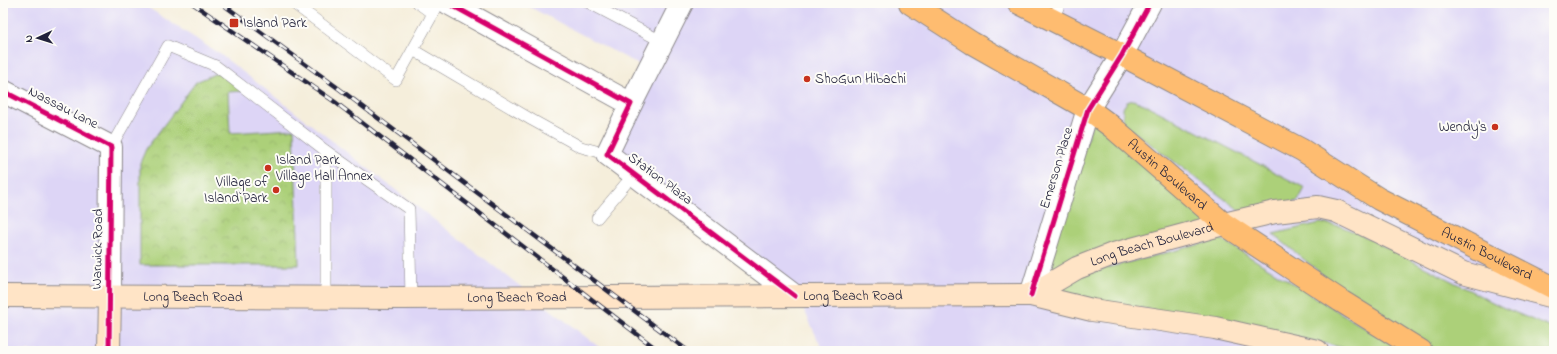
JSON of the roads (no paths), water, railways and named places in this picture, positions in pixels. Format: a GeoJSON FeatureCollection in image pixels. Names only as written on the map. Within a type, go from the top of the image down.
{"type":"FeatureCollection","features":[{"type":"Feature","properties":{"kind":"main road","name":"Austin Boulevard"},"geometry":{"type":"LineString","coordinates":[[910,3],[972,43],[1088,109],[1112,126],[1224,224],[1341,301],[1421,351]]}},
{"type":"Feature","properties":{"kind":"main road","name":"Austin Boulevard"},"geometry":{"type":"LineString","coordinates":[[1019,3],[1057,11],[1122,55],[1302,150],[1379,199],[1554,288]]}},
{"type":"Feature","properties":{"kind":"main road","name":"Long Beach Boulevard"},"geometry":{"type":"LineString","coordinates":[[1031,295],[1060,277],[1090,262],[1113,254],[1275,212],[1318,208],[1336,211],[1463,273],[1554,297]]}},
{"type":"Feature","properties":{"kind":"main road","name":"Long Beach Road"},"geometry":{"type":"LineString","coordinates":[[3,296],[411,298],[1031,295]]}},
{"type":"Feature","properties":{"kind":"main road"},"geometry":{"type":"LineString","coordinates":[[1031,295],[1092,310],[1215,328],[1317,351]]}},
{"type":"Feature","properties":{"kind":"main road","name":"Warwick Road"},"geometry":{"type":"LineString","coordinates":[[109,351],[110,296]]}},
{"type":"Feature","properties":{"kind":"street","name":"Station Plaza"},"geometry":{"type":"LineString","coordinates":[[682,3],[607,154],[795,296]]}},
{"type":"Feature","properties":{"kind":"street","name":"Emerson Place"},"geometry":{"type":"LineString","coordinates":[[1031,295],[1088,109],[1122,55],[1150,3]]}},
{"type":"Feature","properties":{"kind":"street"},"geometry":{"type":"LineString","coordinates":[[440,8],[631,104]]}},
{"type":"Feature","properties":{"kind":"street","name":"Nassau Lane"},"geometry":{"type":"LineString","coordinates":[[3,91],[111,147]]}},
{"type":"Feature","properties":{"kind":"street","name":"Warwick Road"},"geometry":{"type":"LineString","coordinates":[[110,296],[111,147]]}},
{"type":"Feature","properties":{"kind":"lane"},"geometry":{"type":"LineString","coordinates":[[293,3],[396,80],[440,8],[439,3]]}},
{"type":"Feature","properties":{"kind":"lane"},"geometry":{"type":"LineString","coordinates":[[418,3],[440,8]]}},
{"type":"Feature","properties":{"kind":"lane"},"geometry":{"type":"LineString","coordinates":[[589,3],[663,42]]}},
{"type":"Feature","properties":{"kind":"lane"},"geometry":{"type":"LineString","coordinates":[[111,147],[168,46],[216,66],[326,152],[409,209],[411,298]]}},
{"type":"Feature","properties":{"kind":"lane"},"geometry":{"type":"LineString","coordinates":[[413,50],[581,147],[607,154]]}},
{"type":"Feature","properties":{"kind":"lane"},"geometry":{"type":"LineString","coordinates":[[326,152],[326,297]]}},
{"type":"Feature","properties":{"kind":"lane"},"geometry":{"type":"LineString","coordinates":[[597,218],[633,174]]}},
{"type":"Feature","properties":{"kind":"railway"},"geometry":{"type":"LineString","coordinates":[[192,3],[335,102],[659,351]]}},
{"type":"Feature","properties":{"kind":"railway"},"geometry":{"type":"LineString","coordinates":[[221,3],[338,88],[688,351]]}},
{"type":"Feature","properties":{"kind":"place","name":"Island Park"},"geometry":{"type":"Point","coordinates":[234,23]}},
{"type":"Feature","properties":{"kind":"place","name":"ShoGun Hibachi"},"geometry":{"type":"Point","coordinates":[807,79]}},
{"type":"Feature","properties":{"kind":"place","name":"Wendy's"},"geometry":{"type":"Point","coordinates":[1495,127]}},
{"type":"Feature","properties":{"kind":"place","name":"Island Park Village Hall Annex"},"geometry":{"type":"Point","coordinates":[268,168]}},
{"type":"Feature","properties":{"kind":"place","name":"Village of Island Park"},"geometry":{"type":"Point","coordinates":[276,190]}}]}
